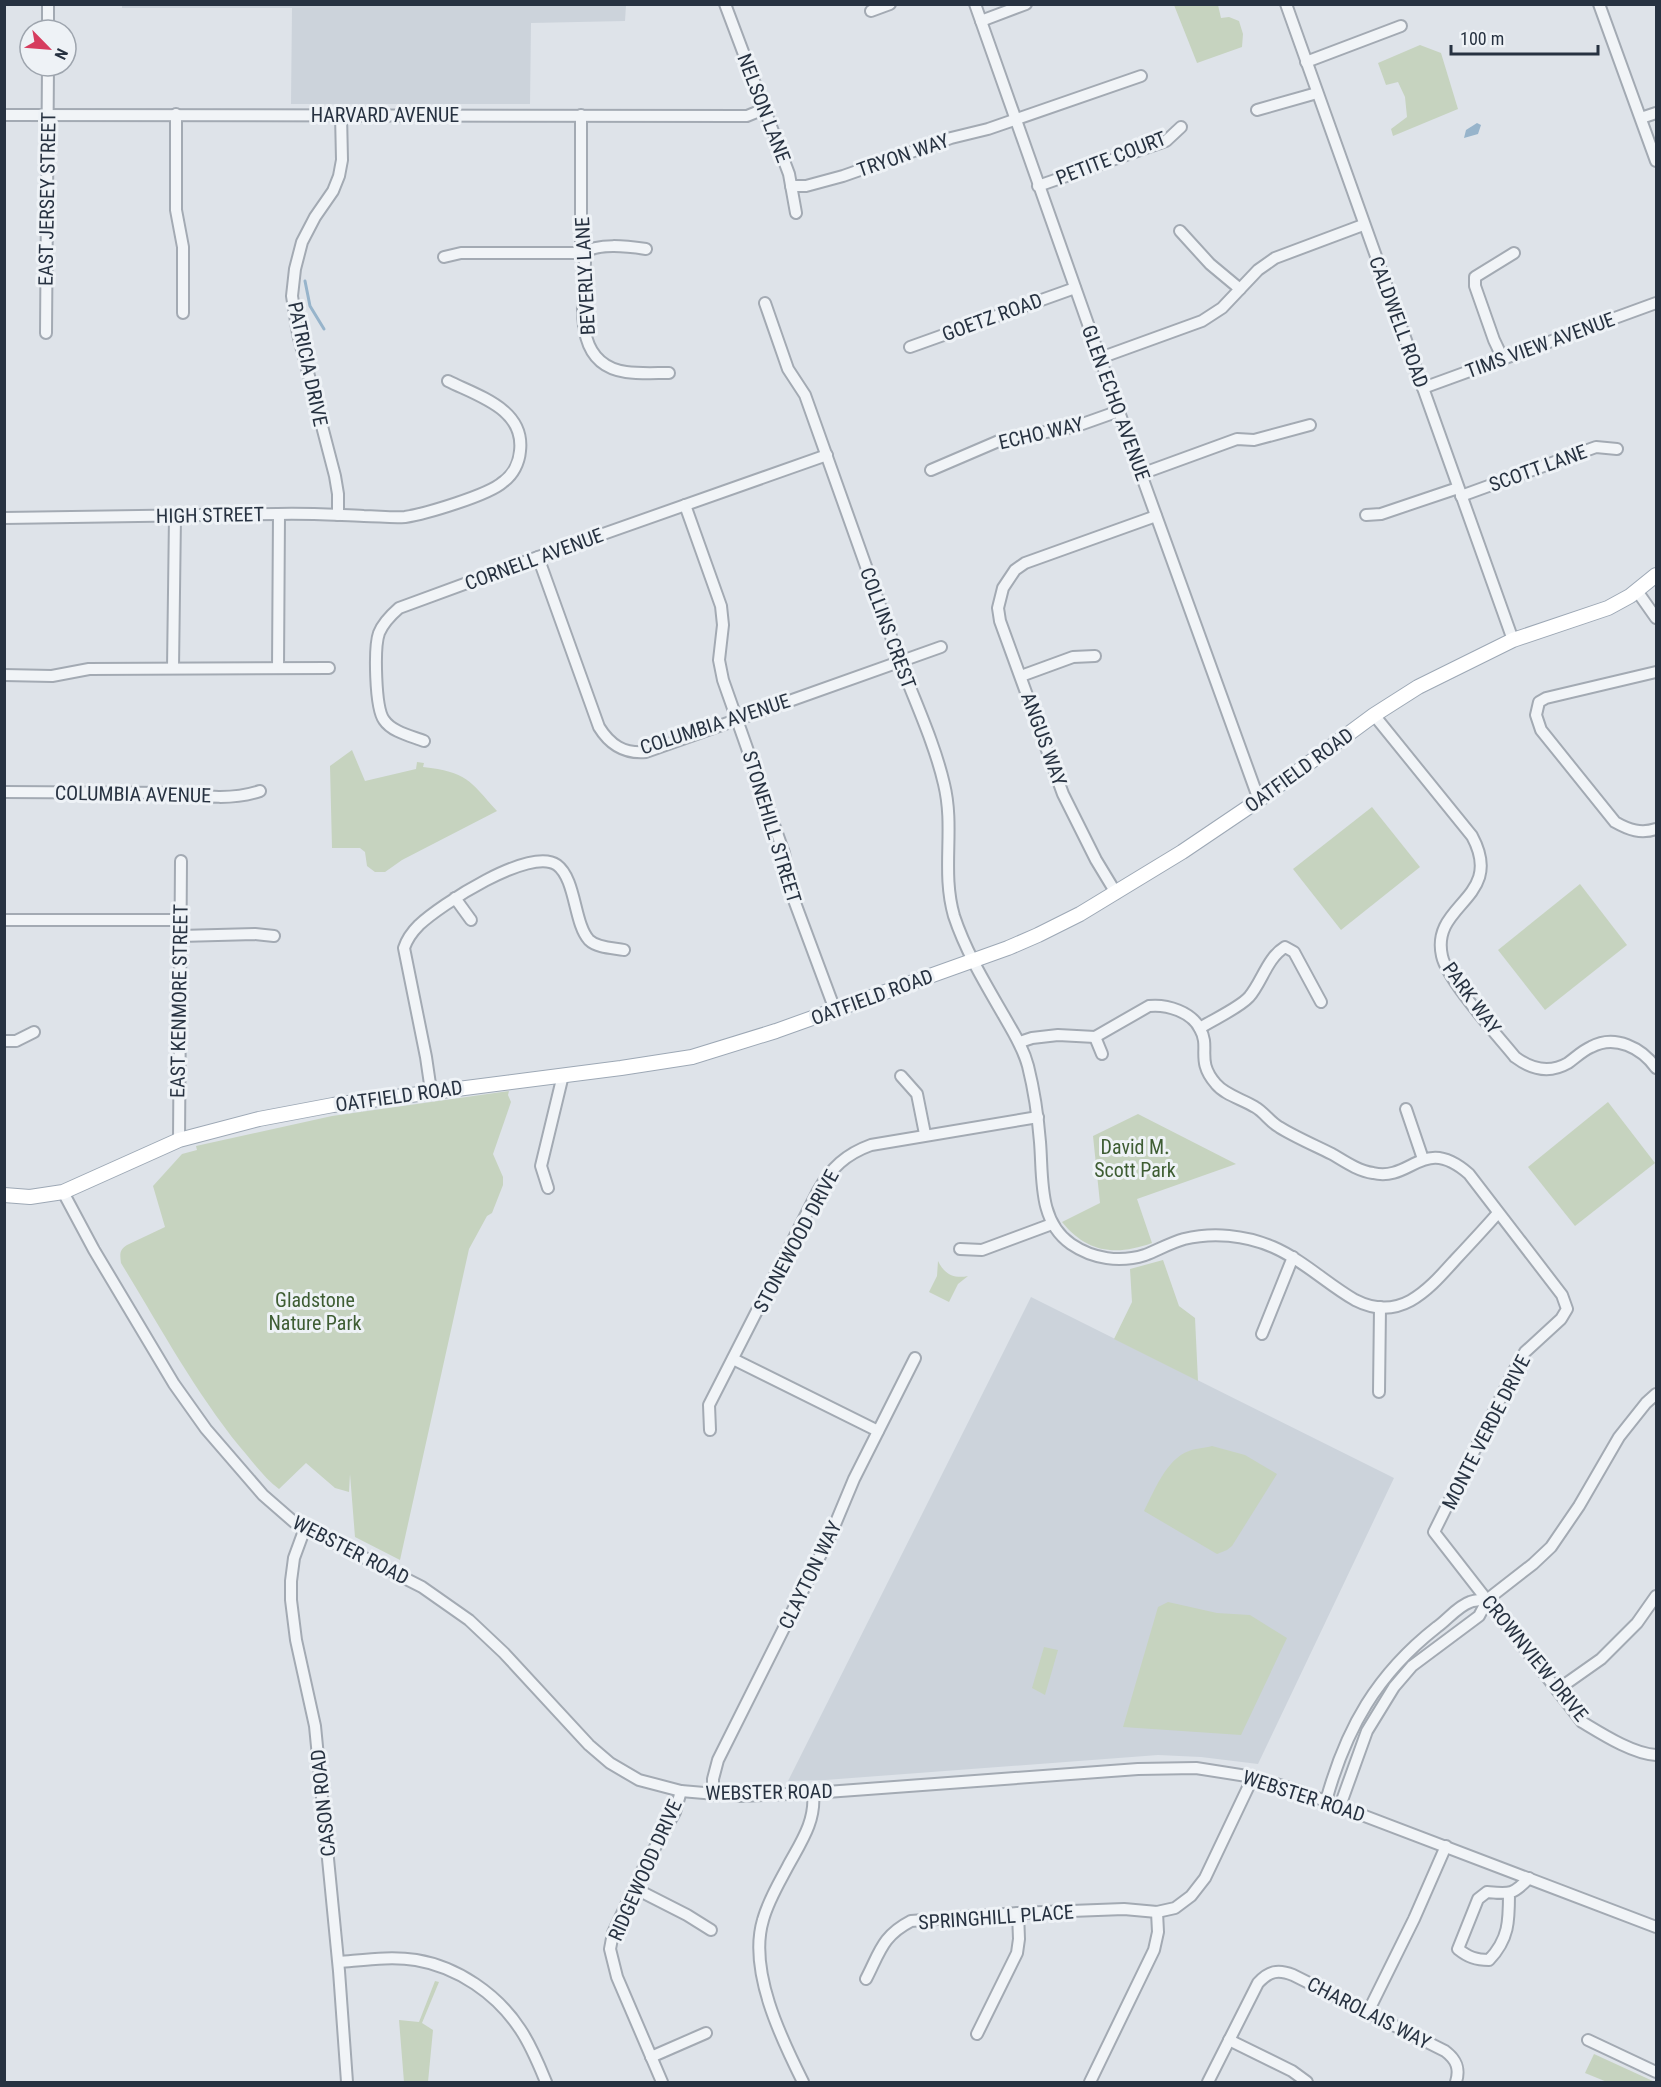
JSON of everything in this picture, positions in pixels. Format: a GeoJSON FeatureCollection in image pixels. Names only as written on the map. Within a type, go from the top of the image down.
{"type":"FeatureCollection","features":[{"type":"Feature","properties":{"kind":"main road","name":"OATFIELD ROAD"},"geometry":{"type":"LineString","coordinates":[[4,1195],[45,1196],[63,1192],[179,1140],[224,1127],[333,1105],[692,1056],[735,1045],[973,961],[1038,935],[1116,893],[1218,829],[1374,715],[1418,687],[1513,640],[1617,604],[1656,575]]}},
{"type":"Feature","properties":{"kind":"street","name":"NELSON LANE"},"geometry":{"type":"LineString","coordinates":[[724,4],[789,174],[796,213]]}},
{"type":"Feature","properties":{"kind":"street"},"geometry":{"type":"LineString","coordinates":[[871,12],[890,4]]}},
{"type":"Feature","properties":{"kind":"street","name":"GLEN ECHO AVENUE"},"geometry":{"type":"LineString","coordinates":[[975,4],[1038,186],[1259,800]]}},
{"type":"Feature","properties":{"kind":"street"},"geometry":{"type":"LineString","coordinates":[[981,21],[1026,4]]}},
{"type":"Feature","properties":{"kind":"street","name":"CALDWELL ROAD"},"geometry":{"type":"LineString","coordinates":[[1286,4],[1513,640]]}},
{"type":"Feature","properties":{"kind":"street"},"geometry":{"type":"LineString","coordinates":[[1599,4],[1656,161]]}},
{"type":"Feature","properties":{"kind":"street"},"geometry":{"type":"LineString","coordinates":[[1306,62],[1401,26]]}},
{"type":"Feature","properties":{"kind":"street","name":"TRYON WAY"},"geometry":{"type":"LineString","coordinates":[[791,186],[820,183],[951,138],[1015,120],[1141,76]]}},
{"type":"Feature","properties":{"kind":"street","name":"EAST JERSEY STREET"},"geometry":{"type":"LineString","coordinates":[[46,333],[48,78]]}},
{"type":"Feature","properties":{"kind":"street"},"geometry":{"type":"LineString","coordinates":[[1257,110],[1317,93]]}},
{"type":"Feature","properties":{"kind":"street","name":"HARVARD AVENUE"},"geometry":{"type":"LineString","coordinates":[[4,115],[747,116],[764,109]]}},
{"type":"Feature","properties":{"kind":"street"},"geometry":{"type":"LineString","coordinates":[[1641,118],[1656,113]]}},
{"type":"Feature","properties":{"kind":"street"},"geometry":{"type":"LineString","coordinates":[[176,114],[176,210],[183,247],[183,313]]}},
{"type":"Feature","properties":{"kind":"street","name":"PATRICIA DRIVE"},"geometry":{"type":"LineString","coordinates":[[338,515],[334,476],[298,334],[292,296],[295,269],[302,242],[315,217],[333,191],[339,176],[342,160],[341,114]]}},
{"type":"Feature","properties":{"kind":"street","name":"BEVERLY LANE"},"geometry":{"type":"LineString","coordinates":[[581,115],[581,253],[585,262],[584,328],[588,347],[593,355],[618,370],[669,373]]}},
{"type":"Feature","properties":{"kind":"street","name":"PETITE COURT"},"geometry":{"type":"LineString","coordinates":[[1038,186],[1166,141],[1181,127]]}},
{"type":"Feature","properties":{"kind":"street"},"geometry":{"type":"LineString","coordinates":[[1100,358],[1202,321],[1222,308],[1258,270],[1275,258],[1364,225]]}},
{"type":"Feature","properties":{"kind":"street"},"geometry":{"type":"LineString","coordinates":[[1180,231],[1210,264],[1240,289]]}},
{"type":"Feature","properties":{"kind":"street"},"geometry":{"type":"LineString","coordinates":[[444,257],[461,254],[581,253],[592,248],[645,249]]}},
{"type":"Feature","properties":{"kind":"street"},"geometry":{"type":"LineString","coordinates":[[1503,358],[1494,340],[1475,286],[1475,277],[1514,254]]}},
{"type":"Feature","properties":{"kind":"street","name":"GOETZ ROAD"},"geometry":{"type":"LineString","coordinates":[[910,347],[1075,288]]}},
{"type":"Feature","properties":{"kind":"street","name":"COLLINS CREST"},"geometry":{"type":"LineString","coordinates":[[765,303],[789,369],[805,395],[944,784],[950,816],[948,891],[965,947],[1020,1042],[1028,1067],[1038,1117],[1041,1182],[1052,1224]]}},
{"type":"Feature","properties":{"kind":"street","name":"TIMS VIEW AVENUE"},"geometry":{"type":"LineString","coordinates":[[1423,388],[1656,303]]}},
{"type":"Feature","properties":{"kind":"street","name":"HIGH STREET"},"geometry":{"type":"LineString","coordinates":[[4,518],[279,514],[403,517],[414,515],[498,487],[511,475],[519,458],[519,434],[507,412],[496,404],[448,381]]}},
{"type":"Feature","properties":{"kind":"street","name":"ECHO WAY"},"geometry":{"type":"LineString","coordinates":[[931,470],[1001,440],[1074,427],[1119,411]]}},
{"type":"Feature","properties":{"kind":"street"},"geometry":{"type":"LineString","coordinates":[[1141,474],[1237,439],[1254,440],[1310,425]]}},
{"type":"Feature","properties":{"kind":"street","name":"SCOTT LANE"},"geometry":{"type":"LineString","coordinates":[[1366,515],[1381,514],[1460,492],[1596,447],[1617,449]]}},
{"type":"Feature","properties":{"kind":"street","name":"CORNELL AVENUE"},"geometry":{"type":"LineString","coordinates":[[424,741],[394,729],[384,720],[377,705],[379,633],[387,620],[399,608],[827,455]]}},
{"type":"Feature","properties":{"kind":"street","name":"STONEHILL STREET"},"geometry":{"type":"LineString","coordinates":[[685,505],[721,606],[723,625],[719,648],[720,669],[784,853],[791,892],[836,1010]]}},
{"type":"Feature","properties":{"kind":"street"},"geometry":{"type":"LineString","coordinates":[[279,514],[279,668]]}},
{"type":"Feature","properties":{"kind":"street"},"geometry":{"type":"LineString","coordinates":[[173,668],[175,516]]}},
{"type":"Feature","properties":{"kind":"street","name":"ANGUS WAY"},"geometry":{"type":"LineString","coordinates":[[1116,893],[1096,860],[1063,794],[1000,621],[999,597],[1008,579],[1025,563],[1156,516]]}},
{"type":"Feature","properties":{"kind":"street","name":"COLUMBIA AVENUE"},"geometry":{"type":"LineString","coordinates":[[538,557],[599,727],[612,743],[628,752],[646,752],[941,647]]}},
{"type":"Feature","properties":{"kind":"street"},"geometry":{"type":"LineString","coordinates":[[1637,591],[1656,618]]}},
{"type":"Feature","properties":{"kind":"street"},"geometry":{"type":"LineString","coordinates":[[1021,676],[1073,657],[1095,656]]}},
{"type":"Feature","properties":{"kind":"street"},"geometry":{"type":"LineString","coordinates":[[4,675],[51,676],[89,669],[329,668]]}},
{"type":"Feature","properties":{"kind":"street"},"geometry":{"type":"LineString","coordinates":[[1656,672],[1546,698],[1539,702],[1536,715],[1541,730],[1615,822],[1632,831],[1647,832],[1656,829]]}},
{"type":"Feature","properties":{"kind":"street","name":"PARK WAY"},"geometry":{"type":"LineString","coordinates":[[1374,715],[1473,836],[1477,845],[1481,863],[1478,883],[1467,901],[1449,917],[1444,927],[1440,948],[1450,975],[1515,1057],[1527,1065],[1550,1070],[1567,1064],[1592,1046],[1615,1042],[1635,1048],[1644,1054],[1656,1068]]}},
{"type":"Feature","properties":{"kind":"street","name":"COLUMBIA AVENUE"},"geometry":{"type":"LineString","coordinates":[[4,792],[177,793],[243,797],[260,791]]}},
{"type":"Feature","properties":{"kind":"street","name":"EAST KENMORE STREET"},"geometry":{"type":"LineString","coordinates":[[179,1140],[181,861]]}},
{"type":"Feature","properties":{"kind":"street"},"geometry":{"type":"LineString","coordinates":[[430,1091],[426,1057],[404,948],[419,925],[455,898],[483,881],[510,870],[538,861],[552,862],[565,873],[589,940],[596,945],[624,950]]}},
{"type":"Feature","properties":{"kind":"street"},"geometry":{"type":"LineString","coordinates":[[455,898],[471,920]]}},
{"type":"Feature","properties":{"kind":"street"},"geometry":{"type":"LineString","coordinates":[[4,920],[180,920]]}},
{"type":"Feature","properties":{"kind":"street"},"geometry":{"type":"LineString","coordinates":[[180,936],[255,934],[274,936]]}},
{"type":"Feature","properties":{"kind":"street"},"geometry":{"type":"LineString","coordinates":[[1200,1028],[1246,1000],[1256,988],[1275,953],[1285,947],[1293,952],[1321,1002]]}},
{"type":"Feature","properties":{"kind":"street"},"geometry":{"type":"LineString","coordinates":[[960,1249],[982,1250],[1052,1224],[1074,1246],[1089,1254],[1106,1258],[1121,1259],[1139,1256],[1182,1240],[1218,1235],[1256,1240],[1293,1257],[1355,1299],[1380,1307],[1403,1305],[1424,1293],[1498,1213],[1469,1174],[1459,1166],[1440,1158],[1423,1159],[1393,1173],[1373,1173],[1277,1126],[1256,1107],[1217,1086],[1205,1066],[1204,1043],[1200,1028],[1188,1016],[1173,1008],[1159,1005],[1137,1012],[1095,1037],[1058,1035],[1020,1042]]}},
{"type":"Feature","properties":{"kind":"street"},"geometry":{"type":"LineString","coordinates":[[4,1041],[16,1041],[34,1032]]}},
{"type":"Feature","properties":{"kind":"street"},"geometry":{"type":"LineString","coordinates":[[1095,1037],[1102,1054]]}},
{"type":"Feature","properties":{"kind":"street"},"geometry":{"type":"LineString","coordinates":[[548,1188],[541,1166],[563,1075]]}},
{"type":"Feature","properties":{"kind":"street"},"geometry":{"type":"LineString","coordinates":[[902,1076],[917,1094],[925,1134]]}},
{"type":"Feature","properties":{"kind":"street"},"geometry":{"type":"LineString","coordinates":[[1406,1109],[1423,1159]]}},
{"type":"Feature","properties":{"kind":"street","name":"STONEWOOD DRIVE"},"geometry":{"type":"LineString","coordinates":[[710,1430],[709,1405],[818,1191],[836,1165],[854,1152],[871,1145],[925,1134],[1038,1117]]}},
{"type":"Feature","properties":{"kind":"street","name":"WEBSTER ROAD"},"geometry":{"type":"LineString","coordinates":[[63,1192],[77,1220],[174,1384],[199,1419],[263,1495],[286,1516],[305,1528],[410,1580],[436,1595],[469,1620],[504,1653],[601,1756],[639,1780],[681,1791],[739,1796],[813,1793],[1138,1768],[1196,1768],[1253,1777],[1326,1801],[1656,1927]]}},
{"type":"Feature","properties":{"kind":"street","name":"MONTE VERDE DRIVE"},"geometry":{"type":"LineString","coordinates":[[1434,1532],[1525,1352],[1562,1319],[1567,1309],[1562,1295],[1498,1213]]}},
{"type":"Feature","properties":{"kind":"street"},"geometry":{"type":"LineString","coordinates":[[1262,1334],[1293,1257]]}},
{"type":"Feature","properties":{"kind":"street"},"geometry":{"type":"LineString","coordinates":[[1379,1392],[1380,1307]]}},
{"type":"Feature","properties":{"kind":"street","name":"CLAYTON WAY"},"geometry":{"type":"LineString","coordinates":[[713,1795],[713,1779],[718,1760],[831,1534],[854,1479],[915,1358]]}},
{"type":"Feature","properties":{"kind":"street"},"geometry":{"type":"LineString","coordinates":[[734,1359],[878,1431]]}},
{"type":"Feature","properties":{"kind":"street"},"geometry":{"type":"LineString","coordinates":[[1340,1806],[1367,1731],[1394,1687],[1412,1666],[1479,1616],[1488,1599],[1551,1547],[1574,1514],[1619,1437],[1656,1394]]}},
{"type":"Feature","properties":{"kind":"street","name":"CASON ROAD"},"geometry":{"type":"LineString","coordinates":[[305,1528],[294,1558],[291,1600],[296,1640],[315,1726],[339,1962],[346,2082]]}},
{"type":"Feature","properties":{"kind":"street","name":"CROWNVIEW DRIVE"},"geometry":{"type":"LineString","coordinates":[[1434,1532],[1582,1722],[1603,1735],[1644,1753],[1656,1755]]}},
{"type":"Feature","properties":{"kind":"street"},"geometry":{"type":"LineString","coordinates":[[1557,1690],[1601,1659],[1637,1623],[1656,1596]]}},
{"type":"Feature","properties":{"kind":"street"},"geometry":{"type":"LineString","coordinates":[[1326,1801],[1341,1754],[1353,1726],[1377,1687],[1417,1642],[1469,1602],[1488,1599]]}},
{"type":"Feature","properties":{"kind":"street"},"geometry":{"type":"LineString","coordinates":[[1090,2082],[1154,1950],[1158,1932],[1156,1912],[1175,1908],[1199,1888],[1253,1777]]}},
{"type":"Feature","properties":{"kind":"street","name":"RIDGEWOOD DRIVE"},"geometry":{"type":"LineString","coordinates":[[662,2082],[617,1977],[610,1949],[613,1934],[634,1888],[675,1812],[681,1791]]}},
{"type":"Feature","properties":{"kind":"street"},"geometry":{"type":"LineString","coordinates":[[803,2082],[771,2007],[760,1962],[759,1936],[770,1901],[811,1822],[815,1806],[813,1793]]}},
{"type":"Feature","properties":{"kind":"street"},"geometry":{"type":"LineString","coordinates":[[1368,2012],[1414,1919],[1446,1846]]}},
{"type":"Feature","properties":{"kind":"street"},"geometry":{"type":"LineString","coordinates":[[1509,1894],[1509,1923],[1497,1951],[1489,1960],[1467,1957],[1458,1949],[1478,1899],[1487,1892],[1509,1894],[1517,1891],[1529,1878]]}},
{"type":"Feature","properties":{"kind":"street"},"geometry":{"type":"LineString","coordinates":[[634,1888],[711,1930]]}},
{"type":"Feature","properties":{"kind":"street","name":"SPRINGHILL PLACE"},"geometry":{"type":"LineString","coordinates":[[866,1979],[888,1936],[896,1929],[911,1922],[1018,1913],[1124,1909],[1156,1912]]}},
{"type":"Feature","properties":{"kind":"street"},"geometry":{"type":"LineString","coordinates":[[977,2034],[1017,1953],[1018,1913]]}},
{"type":"Feature","properties":{"kind":"street"},"geometry":{"type":"LineString","coordinates":[[339,1962],[379,1958],[416,1960],[460,1975],[488,1993],[506,2010],[521,2030],[546,2082]]}},
{"type":"Feature","properties":{"kind":"street","name":"CHAROLAIS WAY"},"geometry":{"type":"LineString","coordinates":[[1230,2040],[1258,1983],[1270,1972],[1279,1970],[1445,2051],[1455,2060],[1459,2070],[1456,2082]]}},
{"type":"Feature","properties":{"kind":"street"},"geometry":{"type":"LineString","coordinates":[[651,2057],[706,2033]]}},
{"type":"Feature","properties":{"kind":"street"},"geometry":{"type":"LineString","coordinates":[[1208,2082],[1230,2040],[1292,2071],[1307,2082]]}},
{"type":"Feature","properties":{"kind":"street"},"geometry":{"type":"LineString","coordinates":[[1588,2040],[1656,2072]]}},
{"type":"Feature","properties":{"kind":"shaded area"},"geometry":{"type":"Polygon","coordinates":[[[626,4],[625,21],[531,23],[530,104],[291,104],[292,8],[122,8],[122,5],[626,4]]]}},
{"type":"Feature","properties":{"kind":"shaded area"},"geometry":{"type":"Polygon","coordinates":[[[1031,1297],[1394,1478],[1258,1764],[1201,1757],[1158,1755],[788,1781],[1031,1297]]]}},
{"type":"Feature","properties":{"kind":"green space"},"geometry":{"type":"Polygon","coordinates":[[[1174,5],[1218,5],[1221,18],[1229,17],[1239,21],[1243,34],[1242,47],[1197,63],[1174,5]]]}},
{"type":"Feature","properties":{"kind":"green space"},"geometry":{"type":"Polygon","coordinates":[[[1420,45],[1441,53],[1458,109],[1393,136],[1391,129],[1407,117],[1405,97],[1398,82],[1386,85],[1378,63],[1420,45]]]}},
{"type":"Feature","properties":{"kind":"green space"},"geometry":{"type":"Polygon","coordinates":[[[352,750],[365,781],[416,769],[417,762],[424,763],[423,767],[449,772],[466,779],[497,811],[402,860],[385,872],[375,872],[367,866],[365,852],[360,848],[332,848],[330,766],[352,750]]]}},
{"type":"Feature","properties":{"kind":"green space"},"geometry":{"type":"Polygon","coordinates":[[[1372,807],[1420,867],[1341,930],[1293,869],[1372,807]]]}},
{"type":"Feature","properties":{"kind":"green space"},"geometry":{"type":"Polygon","coordinates":[[[1580,884],[1627,945],[1545,1010],[1498,950],[1580,884]]]}},
{"type":"Feature","properties":{"kind":"green space","name":"Gladstone Nature Park"},"geometry":{"type":"Polygon","coordinates":[[[509,1091],[511,1102],[493,1154],[503,1177],[503,1185],[492,1213],[487,1216],[469,1249],[400,1560],[355,1537],[350,1474],[349,1492],[335,1488],[306,1463],[279,1489],[264,1475],[223,1425],[192,1380],[121,1263],[121,1252],[127,1245],[165,1227],[153,1186],[182,1154],[197,1150],[196,1146],[332,1116],[509,1091]]]}},
{"type":"Feature","properties":{"kind":"green space"},"geometry":{"type":"Polygon","coordinates":[[[1608,1102],[1655,1163],[1575,1226],[1528,1167],[1608,1102]]]}},
{"type":"Feature","properties":{"kind":"green space","name":"David M. Scott Park"},"geometry":{"type":"Polygon","coordinates":[[[1138,1114],[1236,1164],[1137,1199],[1152,1243],[1126,1250],[1092,1246],[1062,1222],[1100,1203],[1093,1136],[1138,1114]]]}},
{"type":"Feature","properties":{"kind":"green space"},"geometry":{"type":"Polygon","coordinates":[[[1163,1260],[1179,1306],[1195,1318],[1198,1381],[1114,1339],[1132,1302],[1130,1269],[1163,1260]]]}},
{"type":"Feature","properties":{"kind":"green space"},"geometry":{"type":"Polygon","coordinates":[[[938,1261],[950,1274],[958,1277],[968,1276],[958,1284],[949,1302],[929,1292],[937,1276],[938,1261]]]}},
{"type":"Feature","properties":{"kind":"green space"},"geometry":{"type":"Polygon","coordinates":[[[1212,1446],[1245,1455],[1277,1474],[1232,1546],[1217,1554],[1144,1511],[1167,1468],[1174,1461],[1189,1451],[1212,1446]]]}},
{"type":"Feature","properties":{"kind":"green space"},"geometry":{"type":"Polygon","coordinates":[[[1168,1602],[1217,1613],[1250,1615],[1287,1638],[1241,1735],[1123,1727],[1158,1607],[1168,1602]]]}},
{"type":"Feature","properties":{"kind":"green space"},"geometry":{"type":"Polygon","coordinates":[[[1044,1647],[1058,1650],[1045,1695],[1032,1688],[1044,1647]]]}},
{"type":"Feature","properties":{"kind":"green space"},"geometry":{"type":"Polygon","coordinates":[[[435,1981],[439,1982],[422,2023],[433,2030],[428,2082],[404,2082],[399,2020],[419,2022],[435,1981]]]}},
{"type":"Feature","properties":{"kind":"green space"},"geometry":{"type":"Polygon","coordinates":[[[1594,2054],[1655,2082],[1607,2082],[1585,2073],[1594,2054]]]}},
{"type":"Feature","properties":{"kind":"water"},"geometry":{"type":"Polygon","coordinates":[[[1477,123],[1481,125],[1478,134],[1464,138],[1466,130],[1477,123]]]}},
{"type":"Feature","properties":{"kind":"waterway"},"geometry":{"type":"LineString","coordinates":[[305,281],[310,306],[324,329]]}}]}
